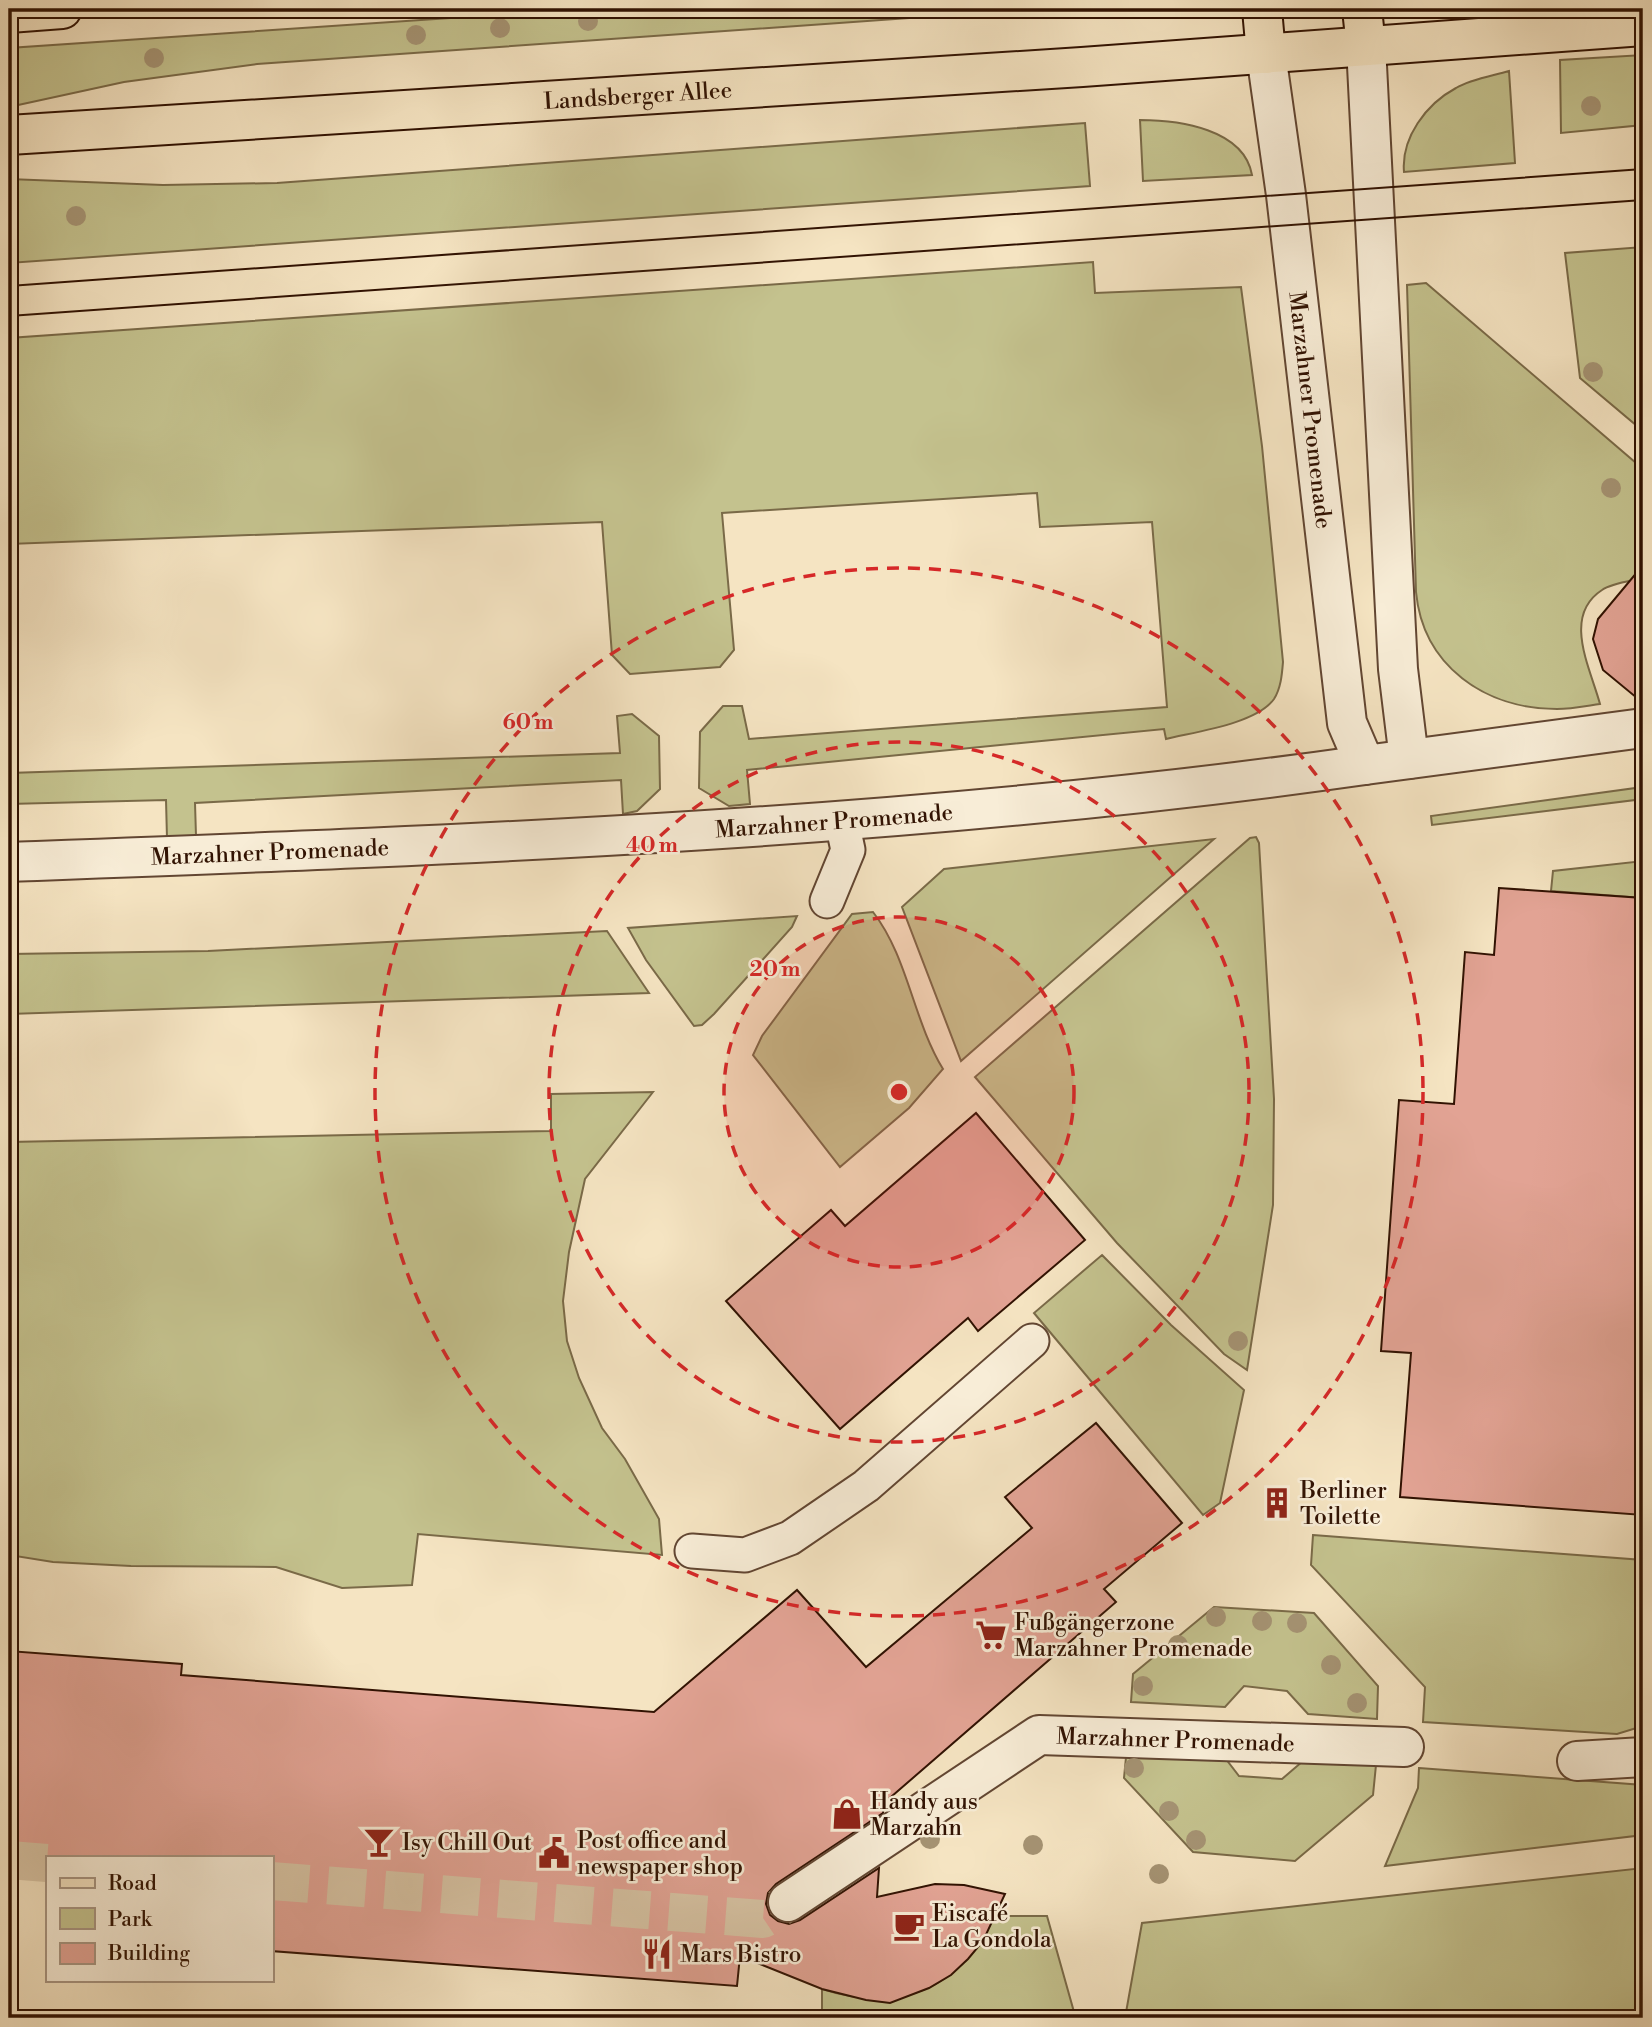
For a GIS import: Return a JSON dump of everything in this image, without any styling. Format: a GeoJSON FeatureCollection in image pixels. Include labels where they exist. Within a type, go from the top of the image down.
{"type":"FeatureCollection","features":[{"type":"Feature","properties":{"kind":"main road"},"geometry":{"type":"LineString","coordinates":[[9,13],[62,9]]}},
{"type":"Feature","properties":{"kind":"main road"},"geometry":{"type":"LineString","coordinates":[[1262,9],[1266,54]]}},
{"type":"Feature","properties":{"kind":"main road"},"geometry":{"type":"LineString","coordinates":[[1363,9],[1366,46]]}},
{"type":"Feature","properties":{"kind":"main road","name":"Landsberger Allee"},"geometry":{"type":"LineString","coordinates":[[9,135],[1266,54],[1643,26]]}},
{"type":"Feature","properties":{"kind":"street"},"geometry":{"type":"LineString","coordinates":[[1366,46],[1398,669],[1409,759]]}},
{"type":"Feature","properties":{"kind":"street","name":"Marzahner Promenade"},"geometry":{"type":"LineString","coordinates":[[1266,54],[1286,195],[1347,723],[1365,765]]}},
{"type":"Feature","properties":{"kind":"street","name":"Marzahner Promenade"},"geometry":{"type":"LineString","coordinates":[[9,862],[544,841],[842,822],[1147,793],[1643,728]]}},
{"type":"Feature","properties":{"kind":"street","name":"Marzahner Promenade"},"geometry":{"type":"LineString","coordinates":[[788,1902],[1040,1735],[1404,1747]]}},
{"type":"Feature","properties":{"kind":"street"},"geometry":{"type":"LineString","coordinates":[[1577,1761],[1643,1757]]}},
{"type":"Feature","properties":{"kind":"lane"},"geometry":{"type":"LineString","coordinates":[[828,901],[848,850],[842,822]]}},
{"type":"Feature","properties":{"kind":"lane"},"geometry":{"type":"LineString","coordinates":[[692,1551],[745,1555],[790,1538],[866,1486],[1032,1341]]}},
{"type":"Feature","properties":{"kind":"green space"},"geometry":{"type":"Polygon","coordinates":[[[582,9],[1037,9],[257,64],[124,82],[9,107],[9,48],[582,9]]]}},
{"type":"Feature","properties":{"kind":"green space"},"geometry":{"type":"Polygon","coordinates":[[[1643,55],[1643,125],[1561,133],[1560,60],[1643,55]]]}},
{"type":"Feature","properties":{"kind":"green space"},"geometry":{"type":"Polygon","coordinates":[[[1509,71],[1515,163],[1404,172],[1404,159],[1411,135],[1435,103],[1462,85],[1509,71]]]}},
{"type":"Feature","properties":{"kind":"green space"},"geometry":{"type":"Polygon","coordinates":[[[1140,120],[1190,125],[1223,137],[1237,147],[1246,159],[1252,175],[1143,181],[1140,120]]]}},
{"type":"Feature","properties":{"kind":"green space"},"geometry":{"type":"Polygon","coordinates":[[[1085,123],[1090,186],[9,263],[9,179],[163,185],[277,183],[1085,123]]]}},
{"type":"Feature","properties":{"kind":"green space"},"geometry":{"type":"Polygon","coordinates":[[[1643,247],[1643,431],[1580,378],[1565,253],[1643,247]]]}},
{"type":"Feature","properties":{"kind":"green space"},"geometry":{"type":"Polygon","coordinates":[[[1093,262],[1095,293],[1241,287],[1262,446],[1283,662],[1280,686],[1274,699],[1253,715],[1224,726],[1166,739],[1164,729],[747,770],[750,804],[729,806],[699,788],[700,732],[723,706],[742,706],[749,739],[1167,707],[1152,522],[1040,527],[1037,493],[722,513],[734,650],[720,667],[630,674],[612,655],[602,522],[9,544],[9,338],[1093,262]]]}},
{"type":"Feature","properties":{"kind":"green space"},"geometry":{"type":"Polygon","coordinates":[[[1426,283],[1643,469],[1643,578],[1602,590],[1590,601],[1583,614],[1582,643],[1600,704],[1562,709],[1531,707],[1506,701],[1483,691],[1462,678],[1445,662],[1431,642],[1421,618],[1416,592],[1407,285],[1426,283]]]}},
{"type":"Feature","properties":{"kind":"green space"},"geometry":{"type":"Polygon","coordinates":[[[632,714],[659,736],[660,789],[637,811],[623,814],[621,780],[195,803],[196,836],[167,838],[166,800],[9,804],[9,773],[620,753],[617,716],[632,714]]]}},
{"type":"Feature","properties":{"kind":"green space"},"geometry":{"type":"Polygon","coordinates":[[[1643,787],[1643,799],[1432,825],[1431,816],[1643,787]]]}},
{"type":"Feature","properties":{"kind":"green space"},"geometry":{"type":"Polygon","coordinates":[[[1256,837],[1259,843],[1274,1099],[1273,1205],[1247,1370],[1224,1354],[1117,1243],[975,1077],[1250,838],[1256,837]]]}},
{"type":"Feature","properties":{"kind":"green space"},"geometry":{"type":"Polygon","coordinates":[[[1214,839],[961,1061],[902,907],[944,869],[1214,839]]]}},
{"type":"Feature","properties":{"kind":"green space"},"geometry":{"type":"Polygon","coordinates":[[[1643,861],[1643,898],[1551,891],[1553,871],[1643,861]]]}},
{"type":"Feature","properties":{"kind":"green space"},"geometry":{"type":"Polygon","coordinates":[[[873,912],[885,930],[903,969],[924,1030],[943,1069],[909,1108],[840,1167],[753,1055],[762,1036],[852,914],[873,912]]]}},
{"type":"Feature","properties":{"kind":"green space"},"geometry":{"type":"Polygon","coordinates":[[[797,916],[792,927],[714,1014],[702,1025],[694,1026],[646,960],[628,928],[797,916]]]}},
{"type":"Feature","properties":{"kind":"green space"},"geometry":{"type":"Polygon","coordinates":[[[607,931],[649,993],[9,1014],[9,954],[208,951],[607,931]]]}},
{"type":"Feature","properties":{"kind":"green space"},"geometry":{"type":"Polygon","coordinates":[[[653,1092],[585,1179],[569,1252],[563,1301],[567,1341],[579,1378],[602,1428],[625,1459],[659,1519],[662,1555],[418,1534],[412,1585],[342,1588],[276,1567],[131,1566],[53,1562],[9,1555],[9,1142],[551,1131],[551,1094],[653,1092]]]}},
{"type":"Feature","properties":{"kind":"green space"},"geometry":{"type":"Polygon","coordinates":[[[1102,1255],[1171,1325],[1244,1390],[1220,1503],[1203,1515],[1034,1313],[1102,1255]]]}},
{"type":"Feature","properties":{"kind":"green space"},"geometry":{"type":"Polygon","coordinates":[[[1313,1535],[1643,1560],[1643,1726],[1617,1734],[1423,1722],[1425,1687],[1311,1565],[1313,1535]]]}},
{"type":"Feature","properties":{"kind":"green space"},"geometry":{"type":"Polygon","coordinates":[[[1214,1607],[1314,1613],[1378,1686],[1377,1719],[1308,1714],[1287,1691],[1244,1686],[1225,1707],[1131,1702],[1133,1674],[1214,1607]]]}},
{"type":"Feature","properties":{"kind":"green space"},"geometry":{"type":"Polygon","coordinates":[[[1127,1747],[1222,1754],[1239,1776],[1282,1779],[1303,1761],[1376,1765],[1373,1795],[1295,1861],[1193,1852],[1124,1778],[1127,1747]]]}},
{"type":"Feature","properties":{"kind":"green space"},"geometry":{"type":"Polygon","coordinates":[[[1419,1768],[1643,1785],[1643,1835],[1385,1866],[1418,1788],[1419,1768]]]}},
{"type":"Feature","properties":{"kind":"green space"},"geometry":{"type":"Polygon","coordinates":[[[1643,1868],[1643,2014],[1620,2018],[1125,2018],[1142,1923],[1643,1868]]]}},
{"type":"Feature","properties":{"kind":"green space"},"geometry":{"type":"Polygon","coordinates":[[[994,1916],[1047,1916],[1074,2012],[1067,2018],[822,2016],[822,1989],[877,1999],[924,1990],[945,1978],[980,1941],[994,1916]]]}},
{"type":"Feature","properties":{"kind":"building"},"geometry":{"type":"Polygon","coordinates":[[[1643,565],[1643,703],[1603,670],[1593,639],[1598,619],[1643,565]]]}},
{"type":"Feature","properties":{"kind":"building"},"geometry":{"type":"Polygon","coordinates":[[[1499,888],[1643,898],[1643,1515],[1400,1497],[1411,1353],[1381,1351],[1399,1100],[1454,1104],[1465,952],[1494,955],[1499,888]]]}},
{"type":"Feature","properties":{"kind":"building"},"geometry":{"type":"Polygon","coordinates":[[[976,1113],[1085,1240],[978,1331],[968,1318],[840,1429],[726,1301],[831,1210],[845,1226],[976,1113]]]}},
{"type":"Feature","properties":{"kind":"building"},"geometry":{"type":"Polygon","coordinates":[[[1096,1423],[1182,1523],[1104,1589],[1116,1602],[884,1803],[883,1813],[776,1884],[768,1893],[766,1904],[770,1915],[789,1924],[800,1920],[879,1868],[877,1897],[935,1884],[964,1885],[1005,1894],[983,1941],[968,1959],[951,1975],[929,1988],[890,2003],[822,1989],[740,1956],[737,1986],[273,1951],[273,1856],[9,1857],[9,1651],[182,1664],[181,1675],[654,1712],[797,1590],[866,1667],[1032,1528],[1005,1497],[1096,1423]]]}},
{"type":"Feature","properties":{"kind":"tunnel"},"geometry":{"type":"LineString","coordinates":[[9,1860],[46,1863]]}},
{"type":"Feature","properties":{"kind":"tunnel"},"geometry":{"type":"LineString","coordinates":[[273,1881],[763,1919],[788,1902]]}},
{"type":"Feature","properties":{"kind":"tram line"},"geometry":{"type":"LineString","coordinates":[[9,286],[1643,169]]}},
{"type":"Feature","properties":{"kind":"tram line"},"geometry":{"type":"LineString","coordinates":[[9,316],[1643,200]]}},
{"type":"Feature","properties":{"kind":"place","name":"Berliner Toilette"},"geometry":{"type":"Point","coordinates":[1277,1503]}},
{"type":"Feature","properties":{"kind":"place","name":"Fußgängerzone Marzahner Promenade"},"geometry":{"type":"Point","coordinates":[991,1635]}},
{"type":"Feature","properties":{"kind":"place","name":"Handy aus Marzahn"},"geometry":{"type":"Point","coordinates":[847,1814]}},
{"type":"Feature","properties":{"kind":"place","name":"Isy Chill Out"},"geometry":{"type":"Point","coordinates":[379,1842]}},
{"type":"Feature","properties":{"kind":"place","name":"Post office and newspaper shop"},"geometry":{"type":"Point","coordinates":[554,1853]}},
{"type":"Feature","properties":{"kind":"place","name":"Eiscafé La Gondola"},"geometry":{"type":"Point","coordinates":[909,1926]}},
{"type":"Feature","properties":{"kind":"place","name":"Mars Bistro"},"geometry":{"type":"Point","coordinates":[657,1954]}}]}
